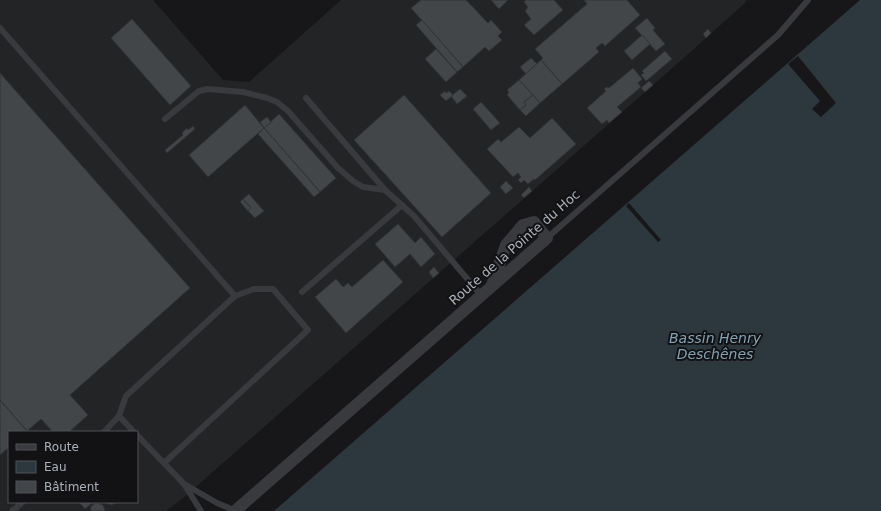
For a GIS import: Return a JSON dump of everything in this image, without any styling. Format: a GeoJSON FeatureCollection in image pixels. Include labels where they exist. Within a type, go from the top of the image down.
{"type":"FeatureCollection","features":[{"type":"Feature","properties":{"kind":"street"},"geometry":{"type":"LineString","coordinates":[[492,285],[506,245],[523,225],[534,222],[547,238]]}},
{"type":"Feature","properties":{"kind":"street","name":"Route de la Pointe du Hoc"},"geometry":{"type":"LineString","coordinates":[[235,511],[547,238]]}},
{"type":"Feature","properties":{"kind":"lane","name":"Route de la Pointe du Hoc"},"geometry":{"type":"LineString","coordinates":[[547,238],[778,35],[808,0]]}},
{"type":"Feature","properties":{"kind":"lane"},"geometry":{"type":"LineString","coordinates":[[0,28],[235,296]]}},
{"type":"Feature","properties":{"kind":"lane"},"geometry":{"type":"LineString","coordinates":[[165,119],[199,91],[208,89],[244,92],[267,98],[277,102],[288,111],[338,168],[353,181],[363,186],[385,190]]}},
{"type":"Feature","properties":{"kind":"lane"},"geometry":{"type":"LineString","coordinates":[[306,98],[385,190],[414,216],[481,295]]}},
{"type":"Feature","properties":{"kind":"lane"},"geometry":{"type":"LineString","coordinates":[[302,292],[402,205]]}},
{"type":"Feature","properties":{"kind":"lane"},"geometry":{"type":"LineString","coordinates":[[105,431],[119,416],[126,396],[235,296],[254,290],[273,289],[308,330],[164,463]]}},
{"type":"Feature","properties":{"kind":"lane"},"geometry":{"type":"LineString","coordinates":[[119,416],[133,431]]}},
{"type":"Feature","properties":{"kind":"lane"},"geometry":{"type":"LineString","coordinates":[[138,436],[184,484],[202,511]]}},
{"type":"Feature","properties":{"kind":"lane"},"geometry":{"type":"LineString","coordinates":[[184,484],[235,511]]}},
{"type":"Feature","properties":{"kind":"lane"},"geometry":{"type":"LineString","coordinates":[[12,511],[22,503]]}},
{"type":"Feature","properties":{"kind":"shaded area"},"geometry":{"type":"Polygon","coordinates":[[[0,0],[153,0],[223,80],[249,82],[341,0],[746,0],[745,3],[686,56],[182,499],[166,511],[0,511],[0,0]]]}},
{"type":"Feature","properties":{"kind":"water","name":"Bassin Henry Deschênes"},"geometry":{"type":"Polygon","coordinates":[[[860,0],[881,0],[881,511],[274,511],[860,0]]]}},
{"type":"Feature","properties":{"kind":"pier"},"geometry":{"type":"Polygon","coordinates":[[[798,56],[836,103],[821,117],[812,109],[820,101],[788,64],[798,56]]]}},
{"type":"Feature","properties":{"kind":"pier"},"geometry":{"type":"Polygon","coordinates":[[[629,203],[661,240],[658,242],[626,206],[629,203]]]}},
{"type":"Feature","properties":{"kind":"building"},"geometry":{"type":"Polygon","coordinates":[[[421,0],[466,0],[488,23],[491,20],[502,32],[498,36],[502,40],[489,51],[485,47],[463,67],[411,8],[421,0]]]}},
{"type":"Feature","properties":{"kind":"building"},"geometry":{"type":"Polygon","coordinates":[[[491,0],[508,0],[499,9],[491,0]]]}},
{"type":"Feature","properties":{"kind":"building"},"geometry":{"type":"Polygon","coordinates":[[[526,0],[554,0],[563,10],[534,35],[524,25],[531,19],[525,11],[528,7],[524,2],[526,0]]]}},
{"type":"Feature","properties":{"kind":"building"},"geometry":{"type":"Polygon","coordinates":[[[584,0],[627,0],[640,15],[605,46],[602,43],[596,48],[599,52],[562,84],[541,60],[543,58],[535,49],[587,4],[584,0]]]}},
{"type":"Feature","properties":{"kind":"building"},"geometry":{"type":"Polygon","coordinates":[[[647,18],[655,28],[653,30],[665,44],[656,51],[635,28],[647,18]]]}},
{"type":"Feature","properties":{"kind":"building"},"geometry":{"type":"Polygon","coordinates":[[[132,19],[191,86],[170,105],[111,38],[132,19]]]}},
{"type":"Feature","properties":{"kind":"building"},"geometry":{"type":"Polygon","coordinates":[[[422,20],[463,67],[457,72],[416,25],[422,20]]]}},
{"type":"Feature","properties":{"kind":"building"},"geometry":{"type":"Polygon","coordinates":[[[708,29],[711,33],[706,38],[703,34],[708,29]]]}},
{"type":"Feature","properties":{"kind":"building"},"geometry":{"type":"Polygon","coordinates":[[[642,35],[650,44],[632,60],[624,51],[642,35]]]}},
{"type":"Feature","properties":{"kind":"building"},"geometry":{"type":"Polygon","coordinates":[[[436,49],[457,72],[446,82],[425,59],[436,49]]]}},
{"type":"Feature","properties":{"kind":"building"},"geometry":{"type":"Polygon","coordinates":[[[665,51],[672,59],[646,81],[641,75],[644,73],[642,71],[665,51]]]}},
{"type":"Feature","properties":{"kind":"building"},"geometry":{"type":"Polygon","coordinates":[[[531,58],[537,64],[526,74],[520,67],[531,58]]]}},
{"type":"Feature","properties":{"kind":"building"},"geometry":{"type":"Polygon","coordinates":[[[541,60],[562,84],[540,103],[519,80],[541,60]]]}},
{"type":"Feature","properties":{"kind":"building"},"geometry":{"type":"Polygon","coordinates":[[[633,68],[642,79],[638,83],[641,87],[617,107],[622,112],[609,123],[607,120],[602,124],[587,108],[606,91],[604,89],[607,87],[609,88],[633,68]]]}},
{"type":"Feature","properties":{"kind":"building"},"geometry":{"type":"Polygon","coordinates":[[[0,73],[190,288],[70,395],[88,415],[70,431],[52,431],[41,419],[27,431],[0,400],[0,73]]]}},
{"type":"Feature","properties":{"kind":"building"},"geometry":{"type":"Polygon","coordinates":[[[519,80],[533,95],[524,102],[526,105],[520,110],[507,95],[509,92],[507,90],[519,80]]]}},
{"type":"Feature","properties":{"kind":"building"},"geometry":{"type":"Polygon","coordinates":[[[649,81],[653,85],[645,92],[641,88],[649,81]]]}},
{"type":"Feature","properties":{"kind":"building"},"geometry":{"type":"Polygon","coordinates":[[[460,89],[467,96],[457,104],[451,96],[460,89]]]}},
{"type":"Feature","properties":{"kind":"building"},"geometry":{"type":"Polygon","coordinates":[[[445,91],[446,93],[449,91],[453,95],[446,101],[440,95],[445,91]]]}},
{"type":"Feature","properties":{"kind":"building"},"geometry":{"type":"Polygon","coordinates":[[[404,95],[491,193],[442,237],[354,140],[404,95]]]}},
{"type":"Feature","properties":{"kind":"building"},"geometry":{"type":"Polygon","coordinates":[[[533,95],[540,103],[526,116],[520,110],[526,105],[524,102],[533,95]]]}},
{"type":"Feature","properties":{"kind":"building"},"geometry":{"type":"Polygon","coordinates":[[[481,102],[500,123],[491,130],[473,109],[481,102]]]}},
{"type":"Feature","properties":{"kind":"building"},"geometry":{"type":"Polygon","coordinates":[[[245,105],[264,128],[208,177],[189,155],[245,105]]]}},
{"type":"Feature","properties":{"kind":"building"},"geometry":{"type":"Polygon","coordinates":[[[279,114],[336,178],[320,192],[264,128],[279,114]]]}},
{"type":"Feature","properties":{"kind":"building"},"geometry":{"type":"Polygon","coordinates":[[[267,117],[271,122],[264,128],[260,122],[267,117]]]}},
{"type":"Feature","properties":{"kind":"building"},"geometry":{"type":"Polygon","coordinates":[[[552,118],[576,144],[535,180],[534,179],[528,184],[524,180],[521,183],[518,180],[521,177],[518,173],[513,177],[487,149],[498,139],[501,142],[519,127],[530,138],[552,118]]]}},
{"type":"Feature","properties":{"kind":"building"},"geometry":{"type":"Polygon","coordinates":[[[193,126],[195,129],[167,153],[165,150],[183,135],[182,133],[187,128],[188,130],[193,126]]]}},
{"type":"Feature","properties":{"kind":"building"},"geometry":{"type":"Polygon","coordinates":[[[264,128],[320,192],[314,197],[258,134],[264,128]]]}},
{"type":"Feature","properties":{"kind":"building"},"geometry":{"type":"Polygon","coordinates":[[[506,181],[513,188],[506,194],[500,187],[506,181]]]}},
{"type":"Feature","properties":{"kind":"building"},"geometry":{"type":"Polygon","coordinates":[[[529,187],[532,191],[524,198],[521,195],[529,187]]]}},
{"type":"Feature","properties":{"kind":"building"},"geometry":{"type":"Polygon","coordinates":[[[249,194],[264,211],[255,218],[248,211],[251,208],[243,199],[249,194]]]}},
{"type":"Feature","properties":{"kind":"building"},"geometry":{"type":"Polygon","coordinates":[[[243,199],[251,208],[248,211],[240,202],[243,199]]]}},
{"type":"Feature","properties":{"kind":"building"},"geometry":{"type":"Polygon","coordinates":[[[398,224],[415,243],[421,237],[435,254],[421,267],[410,254],[395,267],[375,244],[398,224]]]}},
{"type":"Feature","properties":{"kind":"building"},"geometry":{"type":"Polygon","coordinates":[[[383,260],[403,282],[346,333],[315,297],[336,279],[343,287],[348,283],[352,287],[383,260]]]}},
{"type":"Feature","properties":{"kind":"building"},"geometry":{"type":"Polygon","coordinates":[[[434,267],[439,273],[433,278],[429,272],[434,267]]]}},
{"type":"Feature","properties":{"kind":"building"},"geometry":{"type":"Polygon","coordinates":[[[0,400],[27,431],[8,431],[8,448],[0,455],[0,400]]]}},
{"type":"Feature","properties":{"kind":"building"},"geometry":{"type":"Polygon","coordinates":[[[80,503],[92,503],[85,509],[80,503]]]}},
{"type":"Feature","properties":{"kind":"building"},"geometry":{"type":"Polygon","coordinates":[[[96,503],[103,505],[105,511],[91,511],[91,506],[96,503]]]}}]}
